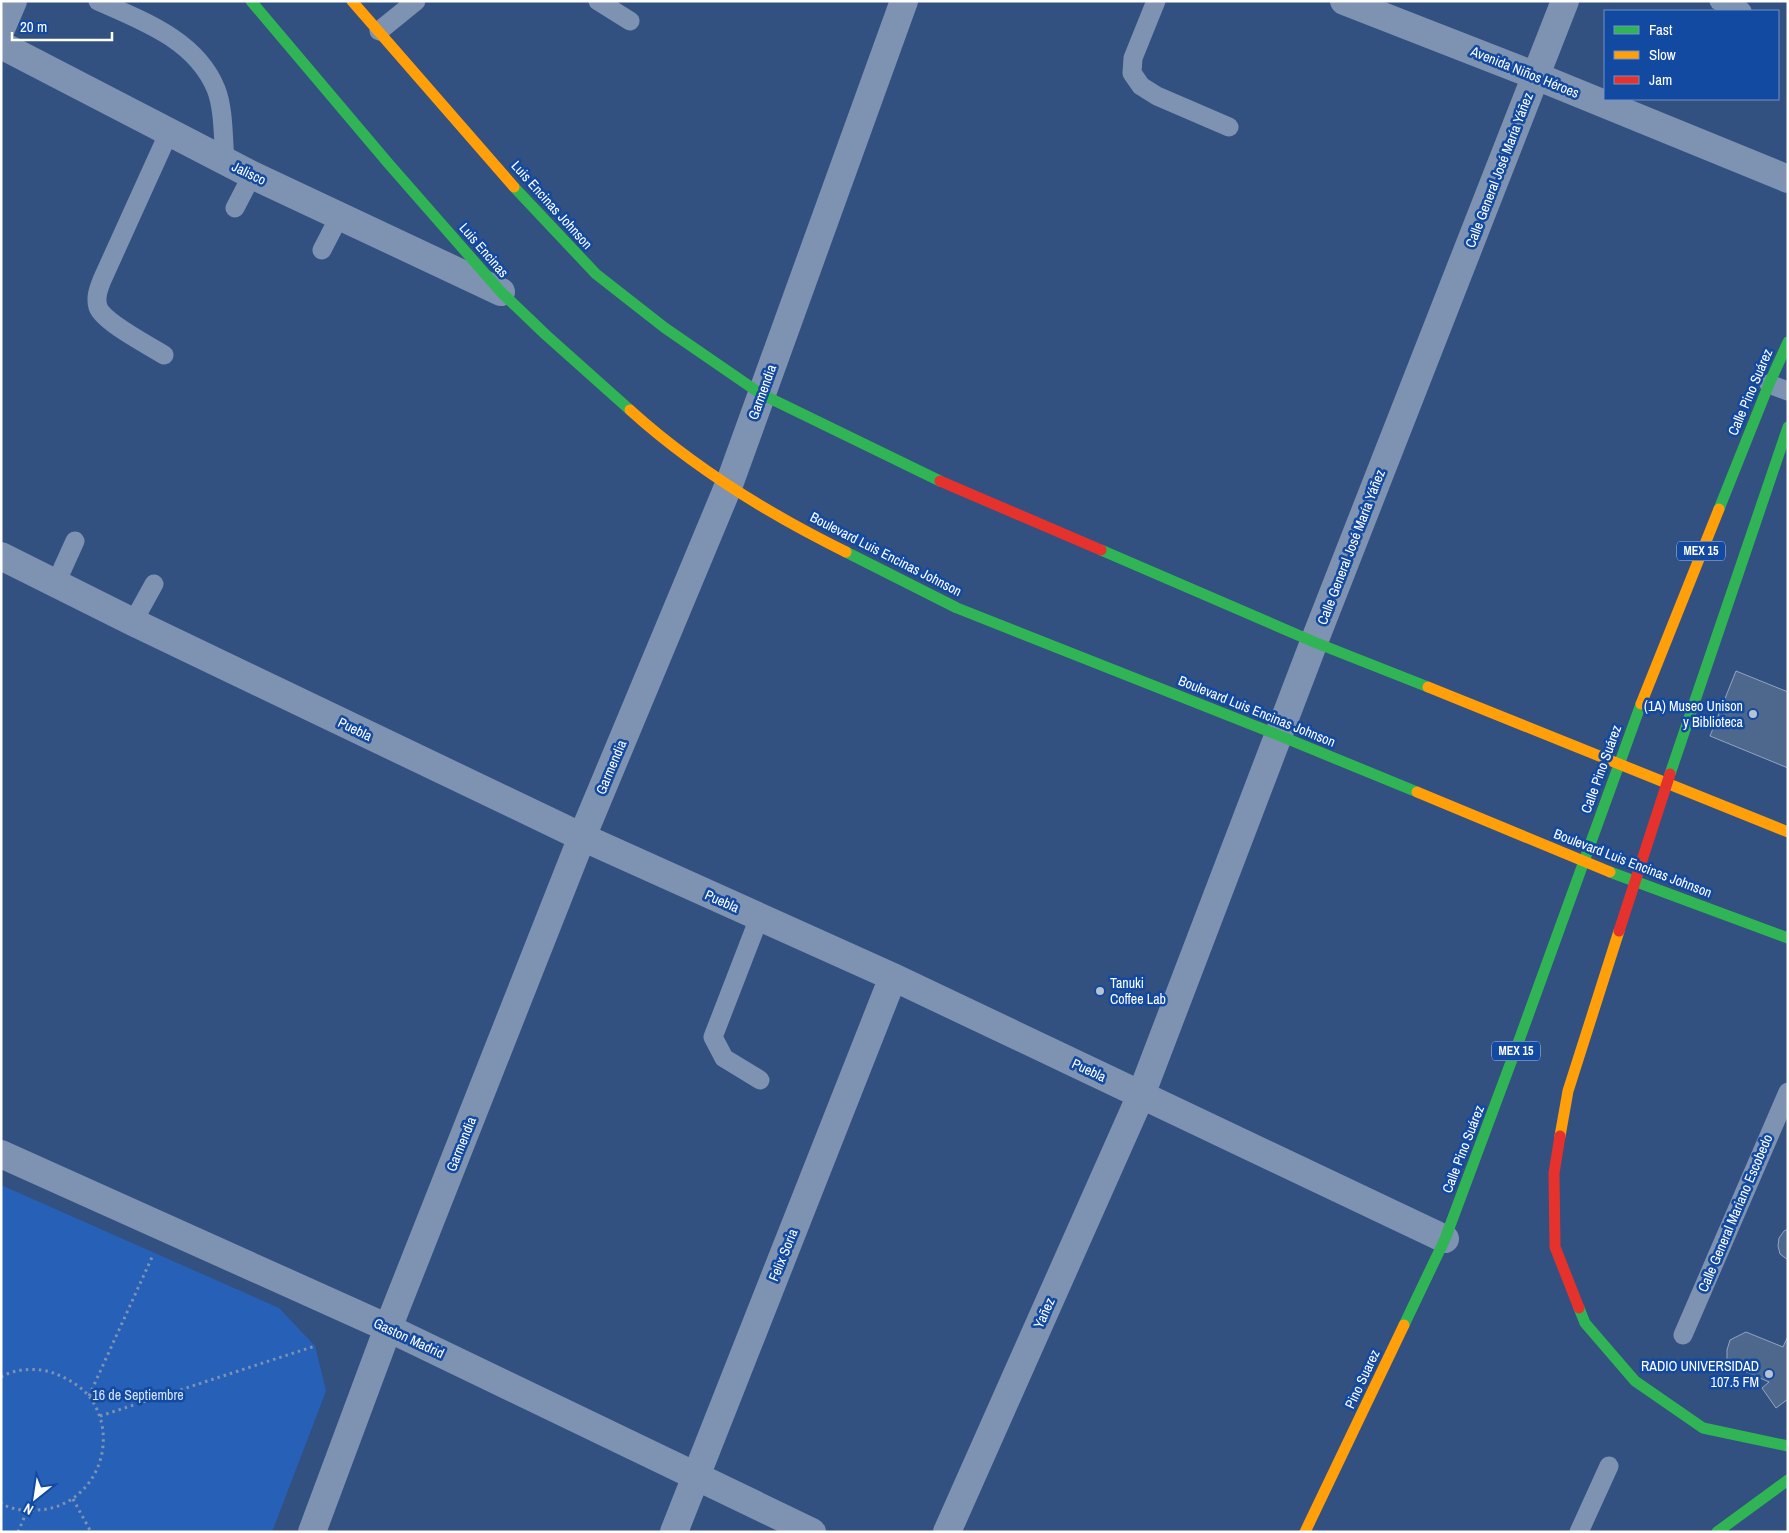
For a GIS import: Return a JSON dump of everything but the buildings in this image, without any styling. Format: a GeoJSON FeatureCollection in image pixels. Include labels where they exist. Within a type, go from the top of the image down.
{"type":"FeatureCollection","features":[{"type":"Feature","properties":{"kind":"main road","name":"Luis Encinas"},"geometry":{"type":"LineString","coordinates":[[251,1],[501,292],[661,438],[728,486]]}},
{"type":"Feature","properties":{"kind":"main road","name":"Luis Encinas Johnson"},"geometry":{"type":"LineString","coordinates":[[352,1],[519,192],[596,274],[665,328],[761,394]]}},
{"type":"Feature","properties":{"kind":"main road","name":"Calle Pino Suárez"},"geometry":{"type":"LineString","coordinates":[[1445,1239],[1518,1046],[1618,762],[1769,384],[1788,342]]}},
{"type":"Feature","properties":{"kind":"main road"},"geometry":{"type":"LineString","coordinates":[[761,394],[928,476],[1314,642],[1618,762],[1788,832]]}},
{"type":"Feature","properties":{"kind":"main road"},"geometry":{"type":"LineString","coordinates":[[1788,427],[1667,782],[1568,1091],[1554,1173],[1555,1247],[1586,1323],[1635,1381],[1703,1428],[1788,1446]]}},
{"type":"Feature","properties":{"kind":"main road","name":"Boulevard Luis Encinas Johnson"},"geometry":{"type":"LineString","coordinates":[[728,486],[822,541],[957,608],[1278,735],[1636,882],[1788,938]]}},
{"type":"Feature","properties":{"kind":"main road","name":"Pino Suarez"},"geometry":{"type":"LineString","coordinates":[[1306,1532],[1445,1239]]}},
{"type":"Feature","properties":{"kind":"main road"},"geometry":{"type":"LineString","coordinates":[[1717,1532],[1788,1480]]}},
{"type":"Feature","properties":{"kind":"street"},"geometry":{"type":"LineString","coordinates":[[1,29],[13,1]]}},
{"type":"Feature","properties":{"kind":"street","name":"Garmendia"},"geometry":{"type":"LineString","coordinates":[[312,1532],[388,1328],[582,838],[728,486],[904,1]]}},
{"type":"Feature","properties":{"kind":"street","name":"Avenida Niños Héroes"},"geometry":{"type":"LineString","coordinates":[[1344,1],[1536,76],[1788,179]]}},
{"type":"Feature","properties":{"kind":"street","name":"Calle General José María Yáñez"},"geometry":{"type":"LineString","coordinates":[[1141,1095],[1314,642],[1565,1]]}},
{"type":"Feature","properties":{"kind":"street","name":"Jalisco"},"geometry":{"type":"LineString","coordinates":[[1,45],[252,175],[501,292]]}},
{"type":"Feature","properties":{"kind":"street","name":"Puebla"},"geometry":{"type":"LineString","coordinates":[[1,556],[133,622],[582,838],[893,977],[1445,1239]]}},
{"type":"Feature","properties":{"kind":"street","name":"Felix Soria"},"geometry":{"type":"LineString","coordinates":[[674,1532],[893,977]]}},
{"type":"Feature","properties":{"kind":"street","name":"Yañez"},"geometry":{"type":"LineString","coordinates":[[947,1532],[1141,1095]]}},
{"type":"Feature","properties":{"kind":"street","name":"Gaston Madrid"},"geometry":{"type":"LineString","coordinates":[[1,1154],[388,1328],[812,1532]]}},
{"type":"Feature","properties":{"kind":"lane"},"geometry":{"type":"LineString","coordinates":[[98,1],[154,26],[185,47],[204,68],[216,89],[221,114],[225,161]]}},
{"type":"Feature","properties":{"kind":"lane"},"geometry":{"type":"LineString","coordinates":[[379,31],[416,1]]}},
{"type":"Feature","properties":{"kind":"lane"},"geometry":{"type":"LineString","coordinates":[[598,1],[630,21]]}},
{"type":"Feature","properties":{"kind":"lane"},"geometry":{"type":"LineString","coordinates":[[1156,1],[1134,58],[1132,73],[1141,86],[1157,96],[1228,127]]}},
{"type":"Feature","properties":{"kind":"lane"},"geometry":{"type":"LineString","coordinates":[[1719,1],[1740,10]]}},
{"type":"Feature","properties":{"kind":"lane"},"geometry":{"type":"LineString","coordinates":[[164,355],[106,317],[98,307],[97,294],[169,132]]}},
{"type":"Feature","properties":{"kind":"lane"},"geometry":{"type":"LineString","coordinates":[[236,208],[252,175]]}},
{"type":"Feature","properties":{"kind":"lane"},"geometry":{"type":"LineString","coordinates":[[322,250],[339,217]]}},
{"type":"Feature","properties":{"kind":"lane"},"geometry":{"type":"LineString","coordinates":[[1769,384],[1788,391]]}},
{"type":"Feature","properties":{"kind":"lane"},"geometry":{"type":"LineString","coordinates":[[56,583],[75,540]]}},
{"type":"Feature","properties":{"kind":"lane"},"geometry":{"type":"LineString","coordinates":[[133,622],[154,584]]}},
{"type":"Feature","properties":{"kind":"lane"},"geometry":{"type":"LineString","coordinates":[[759,918],[713,1037],[724,1058],[760,1080]]}},
{"type":"Feature","properties":{"kind":"lane","name":"Calle General Mariano Escobedo"},"geometry":{"type":"LineString","coordinates":[[1683,1335],[1788,1092]]}},
{"type":"Feature","properties":{"kind":"lane"},"geometry":{"type":"LineString","coordinates":[[1579,1532],[1609,1466]]}},
{"type":"Feature","properties":{"kind":"path"},"geometry":{"type":"LineString","coordinates":[[89,1396],[154,1252]]}},
{"type":"Feature","properties":{"kind":"path"},"geometry":{"type":"LineString","coordinates":[[100,1416],[314,1346]]}},
{"type":"Feature","properties":{"kind":"path"},"geometry":{"type":"LineString","coordinates":[[1,1377],[26,1369],[50,1371],[71,1380],[89,1396],[100,1416],[104,1439],[101,1462],[90,1483],[73,1500],[51,1509],[27,1511],[1,1503]]}},
{"type":"Feature","properties":{"kind":"path"},"geometry":{"type":"LineString","coordinates":[[73,1500],[91,1532]]}},
{"type":"Feature","properties":{"kind":"path"},"geometry":{"type":"LineString","coordinates":[[18,1532],[27,1511]]}},
{"type":"Feature","properties":{"kind":"green space","name":"16 de Septiembre"},"geometry":{"type":"Polygon","coordinates":[[[1,1185],[279,1308],[315,1346],[326,1391],[272,1532],[1,1532],[1,1185]]]}},
{"type":"Feature","properties":{"kind":"traffic: fast"},"geometry":{"type":"LineString","coordinates":[[251,1],[388,163],[501,292],[630,410]]}},
{"type":"Feature","properties":{"kind":"traffic: fast"},"geometry":{"type":"LineString","coordinates":[[514,187],[596,274],[665,328],[761,394],[940,481]]}},
{"type":"Feature","properties":{"kind":"traffic: fast"},"geometry":{"type":"LineString","coordinates":[[1719,509],[1769,384],[1788,342]]}},
{"type":"Feature","properties":{"kind":"traffic: fast"},"geometry":{"type":"LineString","coordinates":[[1670,774],[1788,427]]}},
{"type":"Feature","properties":{"kind":"traffic: fast"},"geometry":{"type":"LineString","coordinates":[[1101,550],[1314,642],[1428,687]]}},
{"type":"Feature","properties":{"kind":"traffic: fast"},"geometry":{"type":"LineString","coordinates":[[846,552],[957,608],[1417,792]]}},
{"type":"Feature","properties":{"kind":"traffic: fast"},"geometry":{"type":"LineString","coordinates":[[1404,1325],[1445,1239],[1641,704]]}},
{"type":"Feature","properties":{"kind":"traffic: fast"},"geometry":{"type":"LineString","coordinates":[[1610,872],[1788,938]]}},
{"type":"Feature","properties":{"kind":"traffic: fast"},"geometry":{"type":"LineString","coordinates":[[1579,1308],[1585,1323],[1635,1381],[1703,1428],[1788,1446]]}},
{"type":"Feature","properties":{"kind":"traffic: fast"},"geometry":{"type":"LineString","coordinates":[[1717,1532],[1788,1480]]}},
{"type":"Feature","properties":{"kind":"traffic: slow"},"geometry":{"type":"LineString","coordinates":[[352,1],[514,187]]}},
{"type":"Feature","properties":{"kind":"traffic: slow"},"geometry":{"type":"LineString","coordinates":[[630,410],[680,451],[733,488],[789,522],[846,552]]}},
{"type":"Feature","properties":{"kind":"traffic: slow"},"geometry":{"type":"LineString","coordinates":[[1641,704],[1719,509]]}},
{"type":"Feature","properties":{"kind":"traffic: slow"},"geometry":{"type":"LineString","coordinates":[[1428,687],[1788,832]]}},
{"type":"Feature","properties":{"kind":"traffic: slow"},"geometry":{"type":"LineString","coordinates":[[1417,792],[1610,872]]}},
{"type":"Feature","properties":{"kind":"traffic: slow"},"geometry":{"type":"LineString","coordinates":[[1560,1136],[1568,1091],[1619,931]]}},
{"type":"Feature","properties":{"kind":"traffic: slow"},"geometry":{"type":"LineString","coordinates":[[1305,1532],[1404,1325]]}},
{"type":"Feature","properties":{"kind":"traffic: jam"},"geometry":{"type":"LineString","coordinates":[[940,481],[1101,550]]}},
{"type":"Feature","properties":{"kind":"traffic: jam"},"geometry":{"type":"LineString","coordinates":[[1619,931],[1670,774]]}},
{"type":"Feature","properties":{"kind":"traffic: jam"},"geometry":{"type":"LineString","coordinates":[[1560,1136],[1554,1173],[1555,1247],[1579,1308]]}},
{"type":"Feature","properties":{"kind":"place","name":"(1A) Museo Unison y Biblioteca"},"geometry":{"type":"Point","coordinates":[1753,714]}},
{"type":"Feature","properties":{"kind":"place","name":"Tanuki Coffee Lab"},"geometry":{"type":"Point","coordinates":[1100,991]}},
{"type":"Feature","properties":{"kind":"place","name":"RADIO UNIVERSIDAD 107.5 FM"},"geometry":{"type":"Point","coordinates":[1769,1374]}}]}
